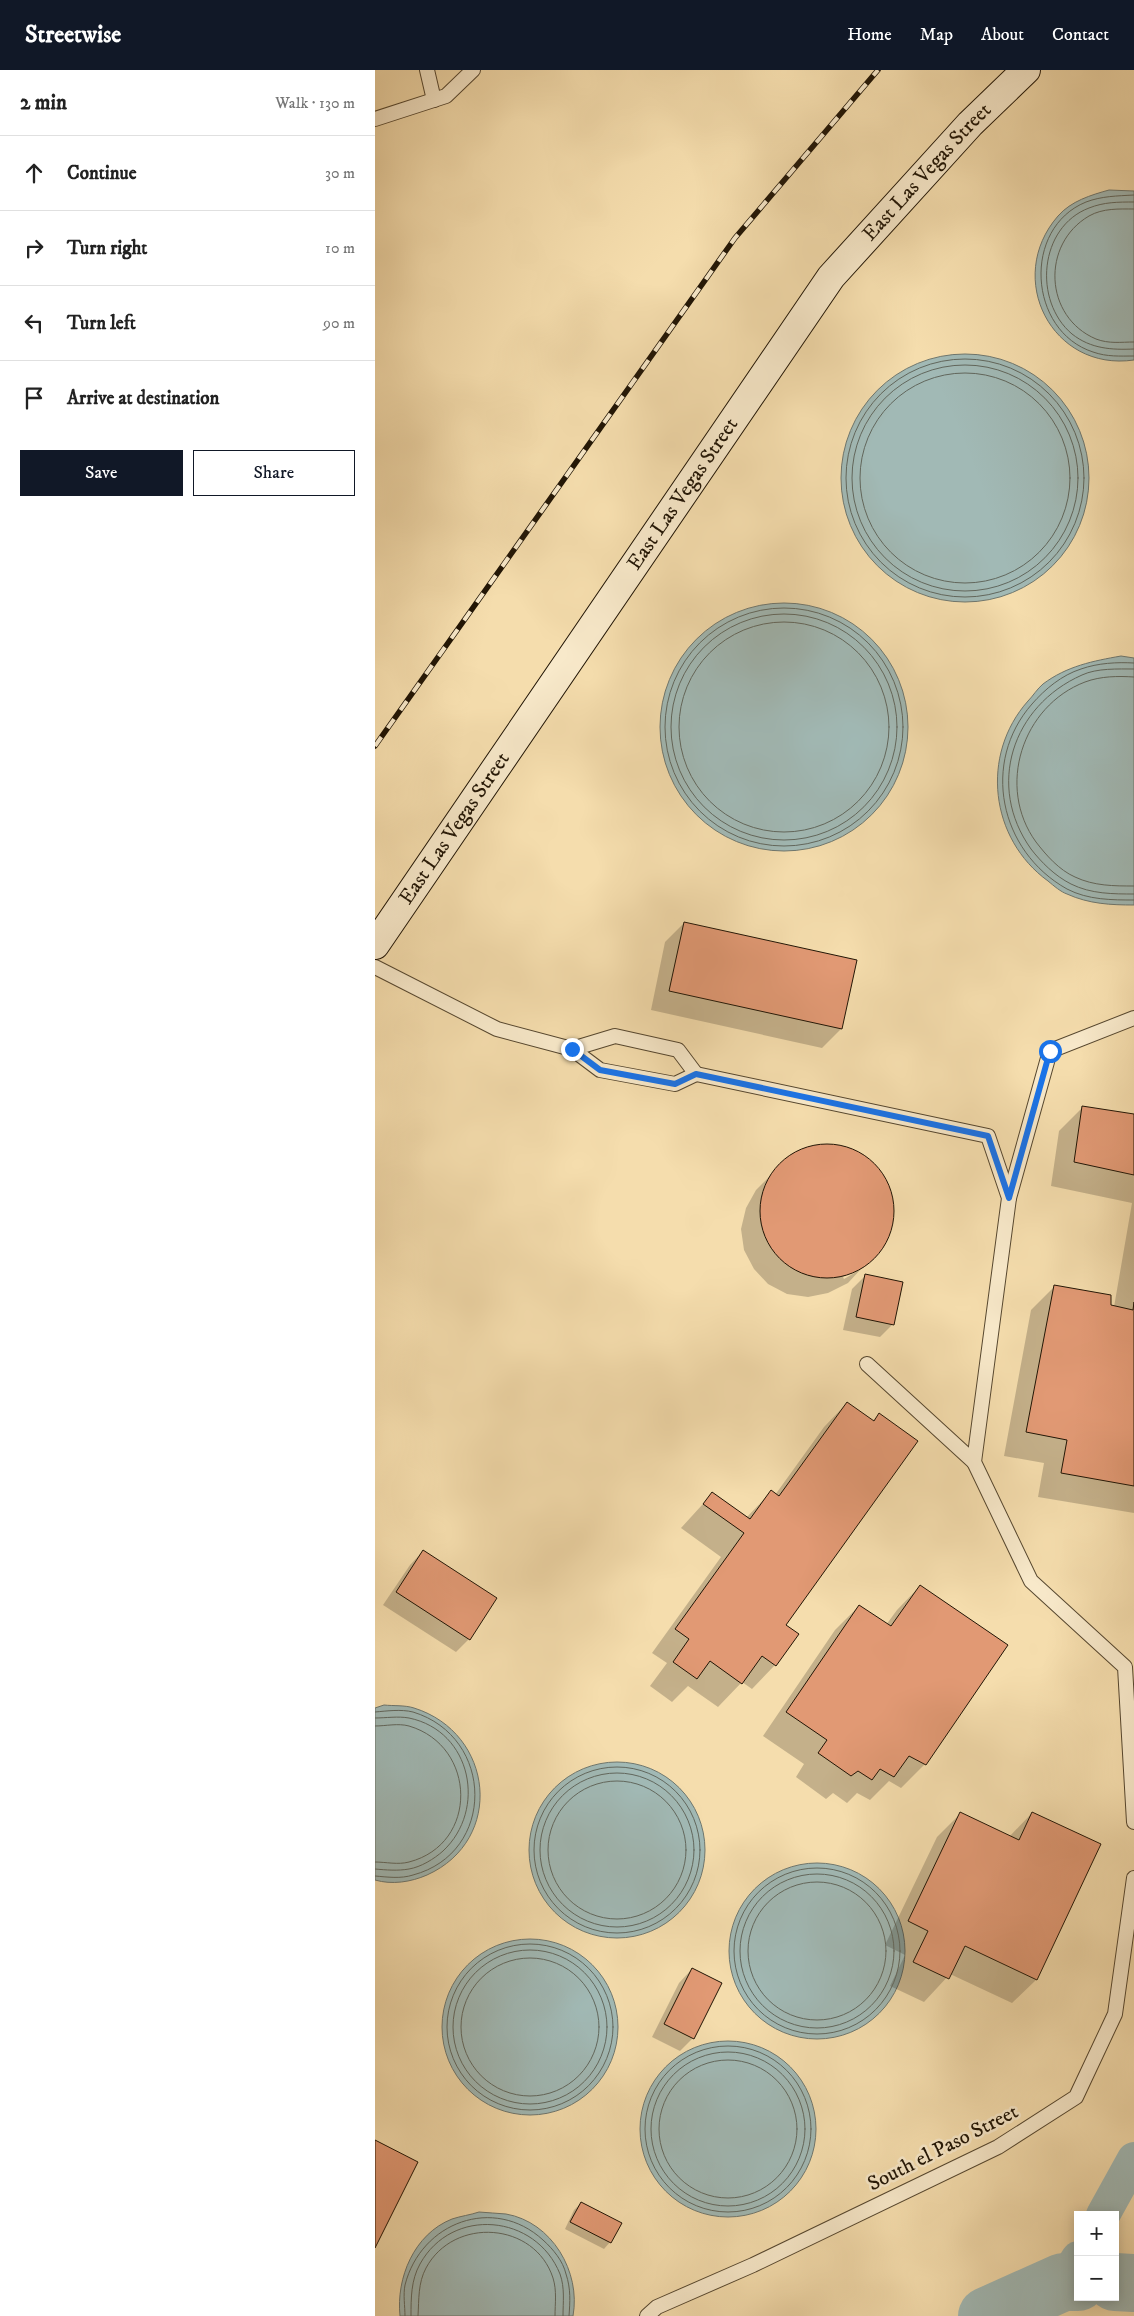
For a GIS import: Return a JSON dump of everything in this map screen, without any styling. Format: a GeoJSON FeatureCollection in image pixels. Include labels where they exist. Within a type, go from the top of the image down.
{"type":"FeatureCollection","features":[{"type":"Feature","properties":{"kind":"street","name":"East Las Vegas Street"},"geometry":{"type":"LineString","coordinates":[[375,945],[831,277],[970,124],[1026,70]]}},
{"type":"Feature","properties":{"kind":"lane"},"geometry":{"type":"LineString","coordinates":[[427,70],[434,100]]}},
{"type":"Feature","properties":{"kind":"lane"},"geometry":{"type":"LineString","coordinates":[[375,119],[446,96],[473,70]]}},
{"type":"Feature","properties":{"kind":"lane"},"geometry":{"type":"LineString","coordinates":[[375,967],[497,1029],[572,1049],[600,1070],[675,1084],[696,1074],[988,1136],[1009,1198]]}},
{"type":"Feature","properties":{"kind":"lane"},"geometry":{"type":"LineString","coordinates":[[974,1462],[1009,1198],[1050,1051],[1134,1018]]}},
{"type":"Feature","properties":{"kind":"lane"},"geometry":{"type":"LineString","coordinates":[[572,1049],[615,1036],[678,1050],[696,1074]]}},
{"type":"Feature","properties":{"kind":"lane"},"geometry":{"type":"LineString","coordinates":[[867,1364],[974,1462],[1031,1581],[1125,1667],[1134,1822]]}},
{"type":"Feature","properties":{"kind":"lane","name":"South el Paso Street"},"geometry":{"type":"LineString","coordinates":[[647,2316],[657,2307],[753,2265],[998,2147],[1076,2097],[1115,2014],[1134,1878]]}},
{"type":"Feature","properties":{"kind":"water"},"geometry":{"type":"Polygon","coordinates":[[[1109,190],[1134,191],[1134,360],[1105,360],[1080,351],[1060,336],[1045,316],[1037,292],[1036,266],[1042,240],[1058,216],[1075,202],[1109,190]]]}},
{"type":"Feature","properties":{"kind":"water"},"geometry":{"type":"Polygon","coordinates":[[[965,354],[1001,359],[1034,375],[1053,390],[1068,409],[1084,442],[1089,478],[1084,514],[1068,547],[1053,566],[1034,581],[1001,597],[965,602],[929,597],[896,581],[877,566],[862,547],[846,514],[841,478],[846,442],[862,409],[877,390],[896,375],[929,359],[965,354]]]}},
{"type":"Feature","properties":{"kind":"water"},"geometry":{"type":"Polygon","coordinates":[[[784,603],[820,608],[853,624],[872,639],[887,658],[903,691],[908,727],[903,763],[887,796],[872,815],[853,830],[820,846],[784,851],[748,846],[715,830],[696,815],[681,796],[665,763],[660,727],[665,691],[681,658],[696,639],[715,624],[748,608],[784,603]]]}},
{"type":"Feature","properties":{"kind":"water"},"geometry":{"type":"Polygon","coordinates":[[[1121,656],[1134,658],[1134,905],[1092,902],[1065,893],[1053,885],[1029,863],[1014,843],[1004,820],[998,796],[998,771],[1003,746],[1013,723],[1039,688],[1052,678],[1071,669],[1090,662],[1121,656]]]}},
{"type":"Feature","properties":{"kind":"water"},"geometry":{"type":"Polygon","coordinates":[[[384,1705],[414,1708],[441,1721],[461,1740],[474,1763],[480,1788],[478,1813],[469,1838],[452,1859],[427,1875],[401,1882],[375,1880],[375,1708],[384,1705]]]}},
{"type":"Feature","properties":{"kind":"water"},"geometry":{"type":"Polygon","coordinates":[[[608,1762],[626,1762],[659,1772],[685,1794],[695,1808],[701,1824],[705,1850],[701,1876],[695,1892],[673,1918],[659,1928],[643,1934],[626,1938],[608,1938],[575,1928],[549,1906],[539,1892],[533,1876],[529,1859],[529,1841],[539,1808],[561,1782],[575,1772],[591,1766],[608,1762]]]}},
{"type":"Feature","properties":{"kind":"water"},"geometry":{"type":"Polygon","coordinates":[[[808,1863],[826,1863],[858,1873],[873,1883],[885,1895],[895,1910],[901,1925],[905,1951],[901,1977],[895,1992],[885,2007],[873,2019],[858,2029],[843,2035],[826,2039],[808,2039],[776,2029],[761,2019],[749,2007],[739,1992],[733,1977],[729,1960],[729,1942],[739,1910],[749,1895],[761,1883],[776,1873],[791,1867],[808,1863]]]}},
{"type":"Feature","properties":{"kind":"water"},"geometry":{"type":"Polygon","coordinates":[[[521,1939],[539,1939],[572,1949],[598,1971],[608,1985],[614,2001],[618,2027],[614,2053],[608,2069],[586,2095],[572,2105],[556,2111],[539,2115],[521,2115],[488,2105],[462,2083],[452,2069],[446,2053],[442,2036],[442,2018],[452,1985],[474,1959],[488,1949],[504,1943],[521,1939]]]}},
{"type":"Feature","properties":{"kind":"water"},"geometry":{"type":"Polygon","coordinates":[[[719,2041],[737,2041],[770,2051],[796,2073],[806,2087],[812,2103],[816,2129],[812,2155],[806,2171],[784,2197],[770,2207],[754,2213],[737,2217],[719,2217],[686,2207],[660,2185],[650,2171],[644,2155],[640,2138],[640,2120],[650,2087],[672,2061],[686,2051],[702,2045],[719,2041]]]}},
{"type":"Feature","properties":{"kind":"water"},"geometry":{"type":"Polygon","coordinates":[[[479,2212],[506,2214],[522,2219],[537,2227],[550,2238],[567,2266],[574,2299],[573,2316],[400,2316],[401,2287],[410,2259],[418,2246],[427,2235],[439,2226],[452,2219],[479,2212]]]}},
{"type":"Feature","properties":{"kind":"building"},"geometry":{"type":"Polygon","coordinates":[[[684,922],[857,960],[842,1029],[669,991],[684,922]]]}},
{"type":"Feature","properties":{"kind":"building"},"geometry":{"type":"Polygon","coordinates":[[[1082,1106],[1134,1114],[1134,1175],[1074,1162],[1082,1106]]]}},
{"type":"Feature","properties":{"kind":"building"},"geometry":{"type":"Polygon","coordinates":[[[827,1144],[853,1149],[864,1155],[874,1164],[883,1174],[889,1185],[894,1211],[889,1237],[883,1248],[874,1258],[864,1267],[853,1273],[827,1278],[801,1273],[790,1267],[780,1258],[771,1248],[765,1237],[760,1211],[765,1185],[771,1174],[780,1164],[790,1155],[801,1149],[827,1144]]]}},
{"type":"Feature","properties":{"kind":"building"},"geometry":{"type":"Polygon","coordinates":[[[865,1274],[903,1282],[894,1325],[856,1317],[865,1274]]]}},
{"type":"Feature","properties":{"kind":"building"},"geometry":{"type":"Polygon","coordinates":[[[1054,1285],[1111,1295],[1111,1305],[1133,1310],[1134,1302],[1134,1486],[1061,1473],[1067,1440],[1026,1432],[1054,1285]]]}},
{"type":"Feature","properties":{"kind":"building"},"geometry":{"type":"Polygon","coordinates":[[[847,1402],[874,1421],[879,1413],[918,1441],[786,1625],[799,1634],[776,1666],[762,1656],[742,1684],[710,1661],[697,1679],[673,1662],[689,1639],[675,1629],[744,1533],[703,1504],[712,1492],[750,1519],[771,1490],[779,1496],[847,1402]]]}},
{"type":"Feature","properties":{"kind":"building"},"geometry":{"type":"Polygon","coordinates":[[[423,1550],[497,1598],[470,1640],[396,1592],[423,1550]]]}},
{"type":"Feature","properties":{"kind":"building"},"geometry":{"type":"Polygon","coordinates":[[[920,1585],[1008,1645],[926,1765],[909,1756],[894,1777],[880,1769],[872,1780],[858,1771],[851,1776],[818,1753],[827,1740],[786,1712],[859,1605],[891,1626],[920,1585]]]}},
{"type":"Feature","properties":{"kind":"building"},"geometry":{"type":"Polygon","coordinates":[[[960,1812],[1019,1840],[1032,1812],[1101,1844],[1037,1980],[965,1946],[949,1979],[913,1962],[928,1931],[908,1921],[960,1812]]]}},
{"type":"Feature","properties":{"kind":"building"},"geometry":{"type":"Polygon","coordinates":[[[692,1968],[722,1983],[694,2039],[664,2024],[692,1968]]]}},
{"type":"Feature","properties":{"kind":"building"},"geometry":{"type":"Polygon","coordinates":[[[375,2140],[418,2162],[375,2248],[375,2140]]]}},
{"type":"Feature","properties":{"kind":"building"},"geometry":{"type":"Polygon","coordinates":[[[581,2202],[622,2223],[611,2243],[570,2222],[581,2202]]]}},
{"type":"Feature","properties":{"kind":"waterway"},"geometry":{"type":"LineString","coordinates":[[1105,2211],[1134,2159]]}},
{"type":"Feature","properties":{"kind":"waterway"},"geometry":{"type":"LineString","coordinates":[[1063,2282],[1074,2264]]}},
{"type":"Feature","properties":{"kind":"waterway"},"geometry":{"type":"LineString","coordinates":[[987,2316],[1063,2282],[1074,2282]]}},
{"type":"Feature","properties":{"kind":"waterway"},"geometry":{"type":"LineString","coordinates":[[1119,2282],[1134,2283]]}},
{"type":"Feature","properties":{"kind":"railway"},"geometry":{"type":"LineString","coordinates":[[375,746],[735,238],[878,70]]}},
{"type":"Feature","properties":{"kind":"route"},"geometry":{"type":"LineString","coordinates":[[572,1049],[600,1070],[675,1084],[696,1074],[988,1136],[1009,1198],[1050,1051]]}}]}
